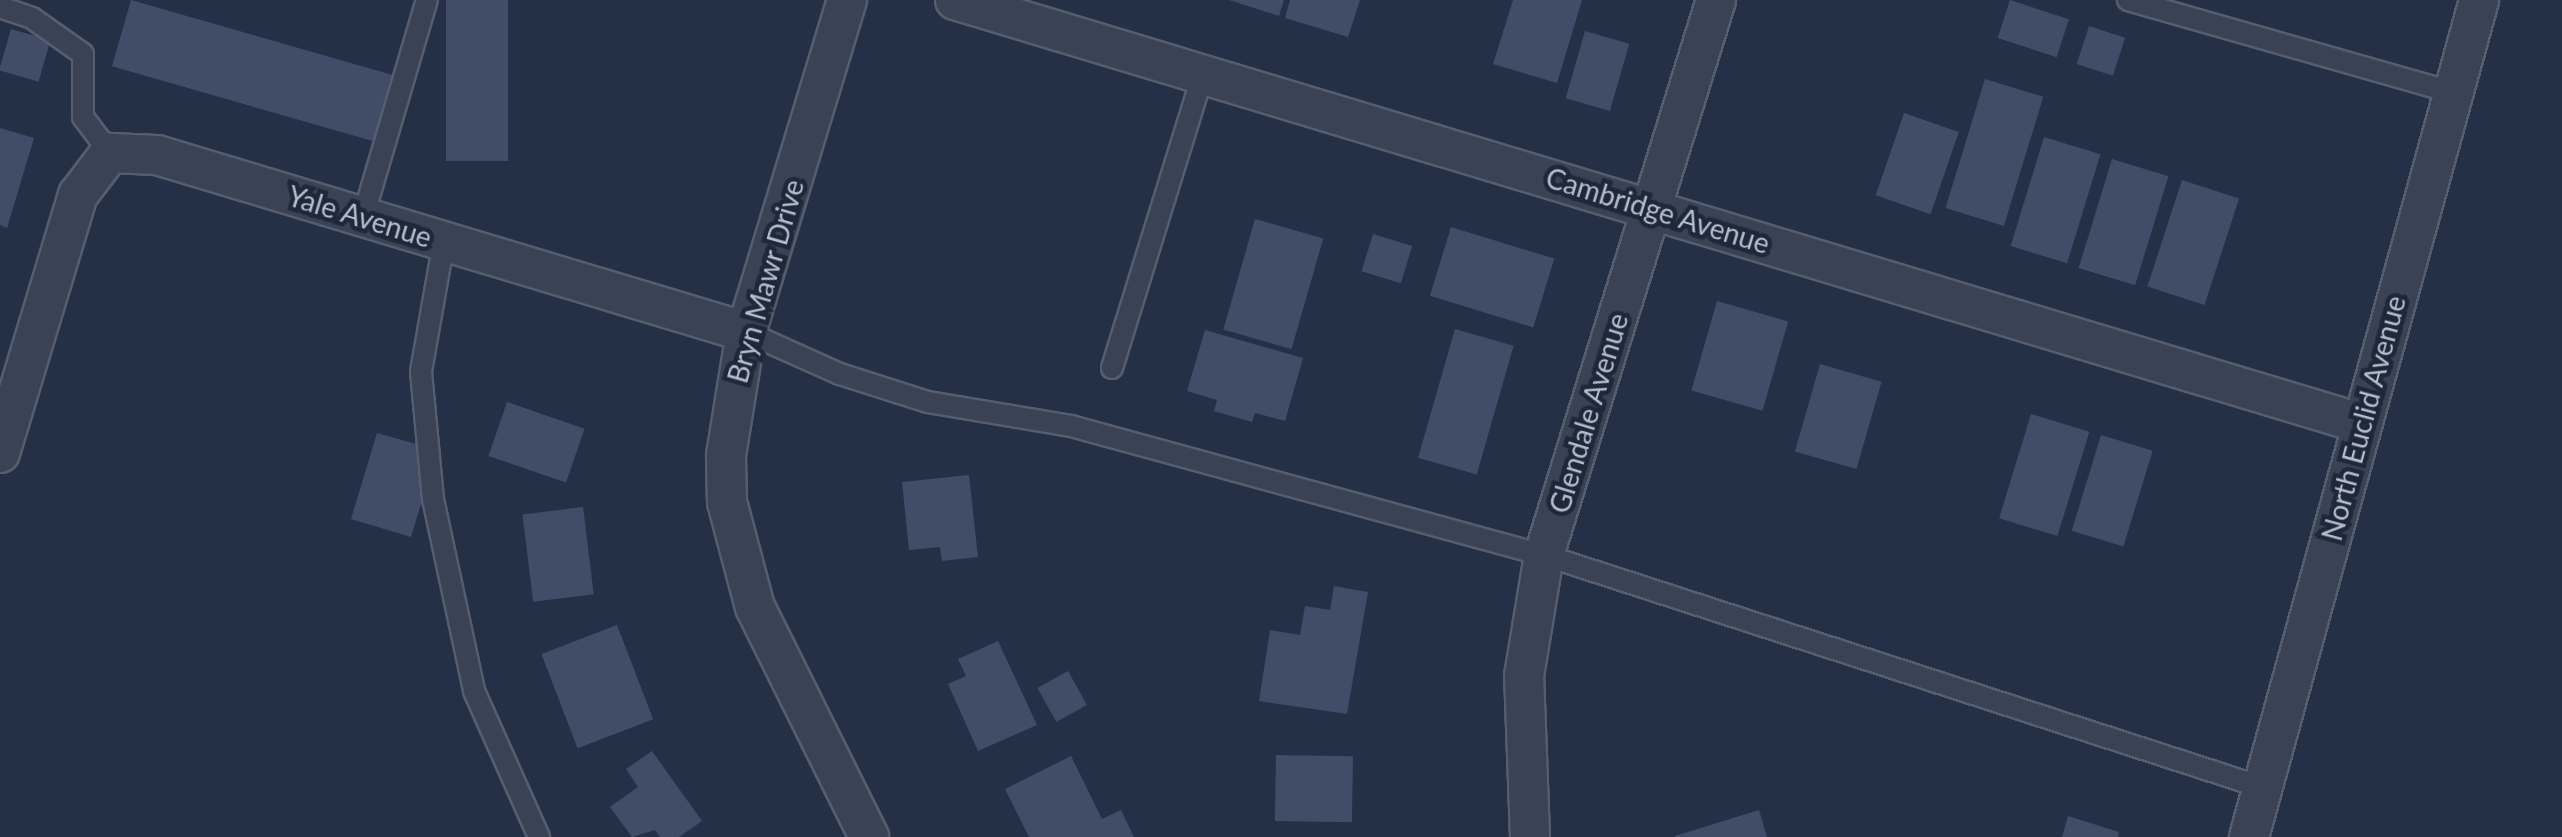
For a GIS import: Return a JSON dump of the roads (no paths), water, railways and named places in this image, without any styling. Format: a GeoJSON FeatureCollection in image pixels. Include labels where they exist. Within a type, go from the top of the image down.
{"type":"FeatureCollection","features":[{"type":"Feature","properties":{"kind":"street","name":"Bryn Mawr Drive"},"geometry":{"type":"LineString","coordinates":[[847,0],[746,332],[726,456],[736,552],[755,606],[870,837]]}},
{"type":"Feature","properties":{"kind":"street","name":"Cambridge Avenue"},"geometry":{"type":"LineString","coordinates":[[955,0],[2360,423]]}},
{"type":"Feature","properties":{"kind":"street","name":"Glendale Avenue"},"geometry":{"type":"LineString","coordinates":[[1530,837],[1524,676],[1544,555],[1716,0]]}},
{"type":"Feature","properties":{"kind":"street","name":"North Euclid Avenue"},"geometry":{"type":"LineString","coordinates":[[2249,837],[2478,0]]}},
{"type":"Feature","properties":{"kind":"street","name":"Yale Avenue"},"geometry":{"type":"LineString","coordinates":[[110,153],[157,155],[746,332]]}},
{"type":"Feature","properties":{"kind":"street"},"geometry":{"type":"LineString","coordinates":[[0,453],[16,342],[52,283],[78,196],[110,153]]}},
{"type":"Feature","properties":{"kind":"lane"},"geometry":{"type":"LineString","coordinates":[[363,217],[426,0]]}},
{"type":"Feature","properties":{"kind":"lane"},"geometry":{"type":"LineString","coordinates":[[2128,0],[2454,92]]}},
{"type":"Feature","properties":{"kind":"lane"},"geometry":{"type":"LineString","coordinates":[[0,8],[32,18],[83,54],[83,117],[110,153]]}},
{"type":"Feature","properties":{"kind":"lane"},"geometry":{"type":"LineString","coordinates":[[1112,368],[1203,74]]}},
{"type":"Feature","properties":{"kind":"lane"},"geometry":{"type":"LineString","coordinates":[[444,241],[421,372],[433,498],[474,690],[539,837]]}},
{"type":"Feature","properties":{"kind":"lane"},"geometry":{"type":"LineString","coordinates":[[746,332],[840,374],[928,402],[1072,426],[1544,555],[2264,788]]}}]}
